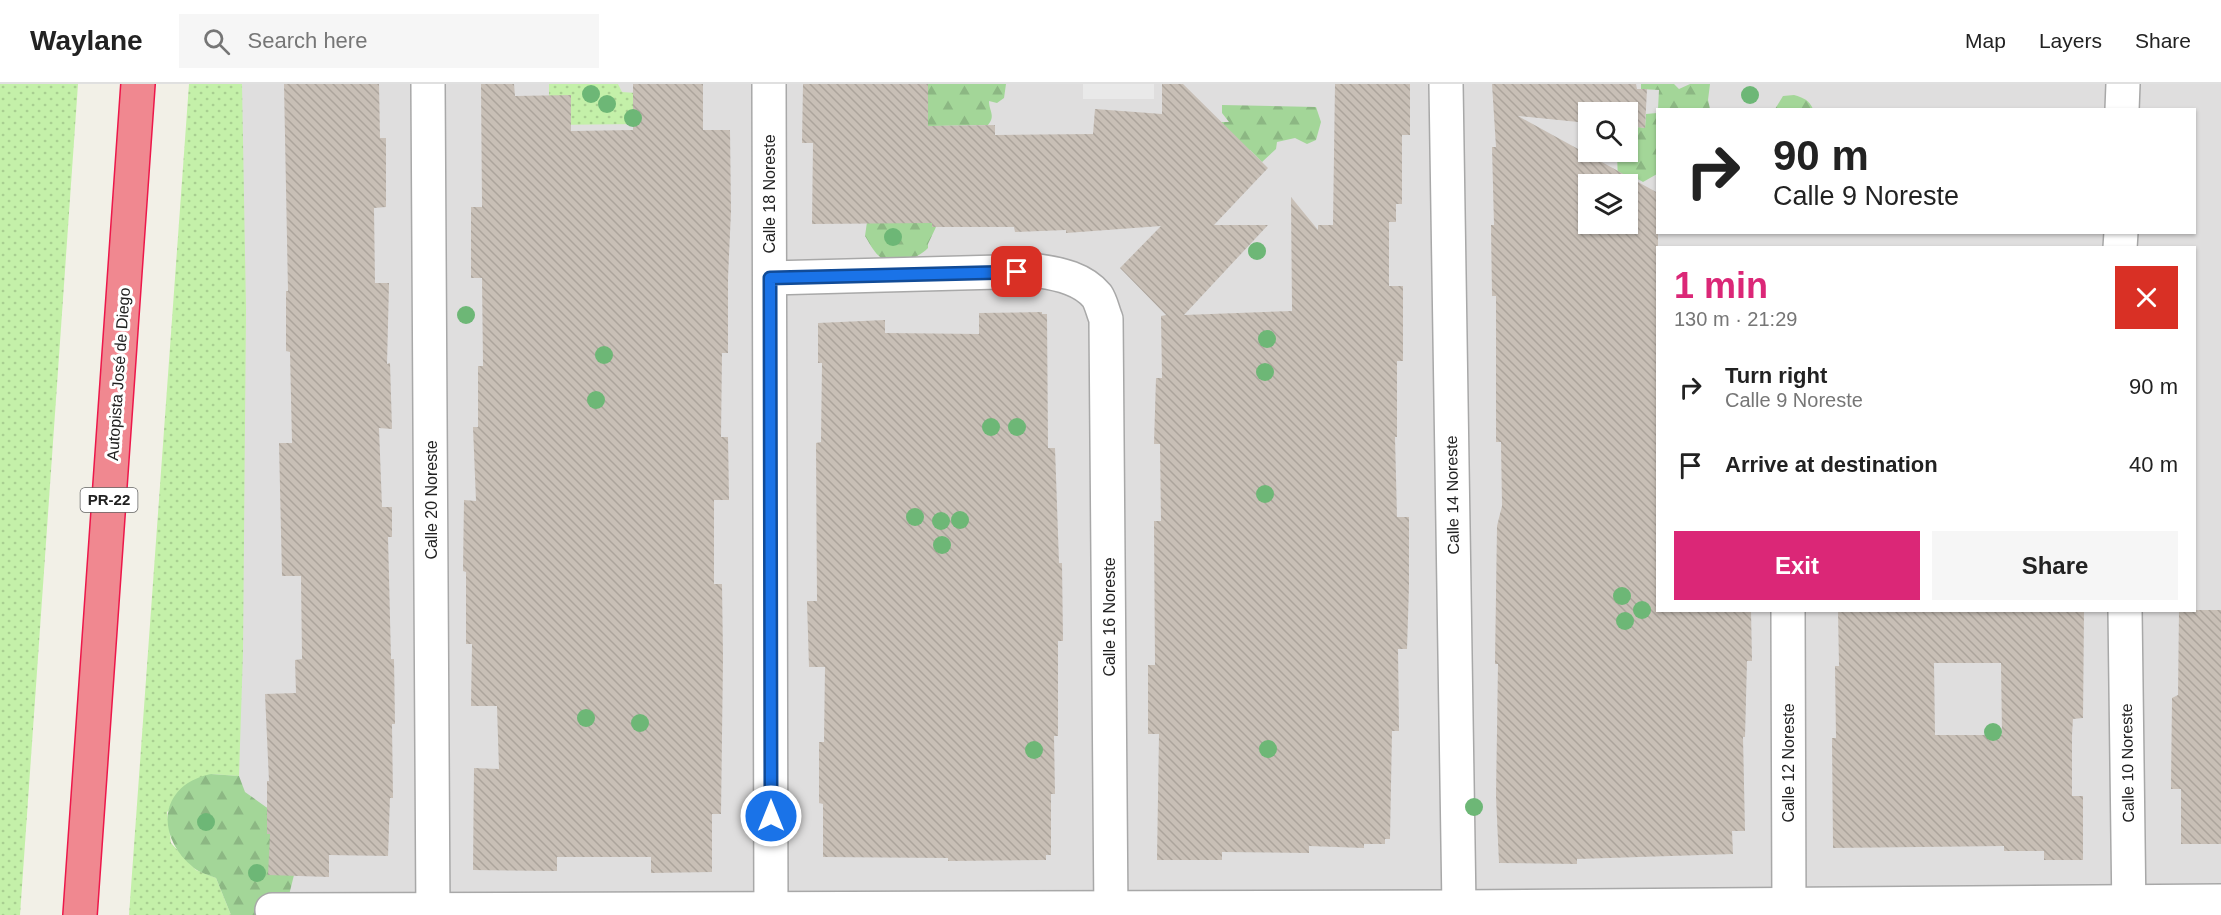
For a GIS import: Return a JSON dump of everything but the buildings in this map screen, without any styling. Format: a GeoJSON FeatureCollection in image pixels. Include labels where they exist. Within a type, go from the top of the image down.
{"type":"FeatureCollection","features":[{"type":"Feature","properties":{"kind":"highway","name":"Autopista José de Diego"},"geometry":{"type":"LineString","coordinates":[[80,915],[138,84]]}},
{"type":"Feature","properties":{"kind":"street","name":"Calle 20 Noreste"},"geometry":{"type":"LineString","coordinates":[[428,84],[434,913]]}},
{"type":"Feature","properties":{"kind":"street","name":"Calle 18 Noreste"},"geometry":{"type":"LineString","coordinates":[[769,84],[771,912]]}},
{"type":"Feature","properties":{"kind":"street","name":"Calle 14 Noreste"},"geometry":{"type":"LineString","coordinates":[[1446,84],[1459,907]]}},
{"type":"Feature","properties":{"kind":"street"},"geometry":{"type":"LineString","coordinates":[[2122,84],[2122,108]]}},
{"type":"Feature","properties":{"kind":"street","name":"Calle 16 Noreste"},"geometry":{"type":"LineString","coordinates":[[770,278],[1039,271],[1062,274],[1084,284],[1097,297],[1106,319],[1111,911]]}},
{"type":"Feature","properties":{"kind":"street","name":"Calle 12 Noreste"},"geometry":{"type":"LineString","coordinates":[[1788,612],[1789,910]]}},
{"type":"Feature","properties":{"kind":"street","name":"Calle 10 Noreste"},"geometry":{"type":"LineString","coordinates":[[2125,612],[2129,908]]}},
{"type":"Feature","properties":{"kind":"street"},"geometry":{"type":"LineString","coordinates":[[272,910],[434,913],[1111,911],[1459,907],[1789,910],[2129,908],[2221,901]]}},
{"type":"Feature","properties":{"kind":"shaded area"},"geometry":{"type":"Polygon","coordinates":[[[235,84],[2221,84],[2221,915],[239,915],[235,84]]]}},
{"type":"Feature","properties":{"kind":"shaded area"},"geometry":{"type":"Polygon","coordinates":[[[1083,84],[1154,84],[1154,99],[1083,99],[1083,84]]]}},
{"type":"Feature","properties":{"kind":"green space"},"geometry":{"type":"Polygon","coordinates":[[[0,84],[78,84],[20,915],[0,915],[0,84]]]}},
{"type":"Feature","properties":{"kind":"green space"},"geometry":{"type":"Polygon","coordinates":[[[189,84],[242,84],[246,309],[243,652],[239,776],[211,774],[167,812],[171,843],[196,870],[216,878],[231,915],[129,915],[189,84]]]}},
{"type":"Feature","properties":{"kind":"green space"},"geometry":{"type":"Polygon","coordinates":[[[549,84],[618,84],[622,92],[636,93],[639,124],[549,125],[549,84]]]}},
{"type":"Feature","properties":{"kind":"green space"},"geometry":{"type":"Polygon","coordinates":[[[928,84],[1006,84],[1004,98],[997,103],[989,101],[992,116],[988,125],[933,126],[928,136],[928,84]]]}},
{"type":"Feature","properties":{"kind":"green space"},"geometry":{"type":"Polygon","coordinates":[[[1641,84],[1674,84],[1679,89],[1690,84],[1710,84],[1708,100],[1710,108],[1658,108],[1659,90],[1641,89],[1641,84]]]}},
{"type":"Feature","properties":{"kind":"green space"},"geometry":{"type":"Polygon","coordinates":[[[1783,96],[1801,97],[1810,103],[1812,108],[1776,108],[1783,96]]]}},
{"type":"Feature","properties":{"kind":"green space"},"geometry":{"type":"Polygon","coordinates":[[[1222,105],[1316,107],[1321,122],[1316,140],[1307,144],[1295,138],[1277,142],[1276,149],[1262,162],[1250,150],[1245,155],[1216,122],[1229,122],[1222,113],[1222,105]]]}},
{"type":"Feature","properties":{"kind":"green space"},"geometry":{"type":"Polygon","coordinates":[[[1656,113],[1656,175],[1643,182],[1638,179],[1638,174],[1618,174],[1617,162],[1638,162],[1638,128],[1645,128],[1646,114],[1656,113]]]}},
{"type":"Feature","properties":{"kind":"green space"},"geometry":{"type":"Polygon","coordinates":[[[867,222],[932,223],[932,227],[936,227],[928,248],[923,252],[911,259],[891,262],[877,254],[865,236],[867,222]]]}},
{"type":"Feature","properties":{"kind":"green space"},"geometry":{"type":"Polygon","coordinates":[[[211,774],[239,776],[245,792],[273,812],[267,818],[267,834],[270,834],[294,875],[289,895],[268,915],[231,915],[216,878],[194,868],[181,856],[173,842],[168,828],[168,814],[172,800],[180,789],[193,780],[211,774]]]}},
{"type":"Feature","properties":{"kind":"route"},"geometry":{"type":"LineString","coordinates":[[771,816],[770,278],[1017,272]]}}]}
